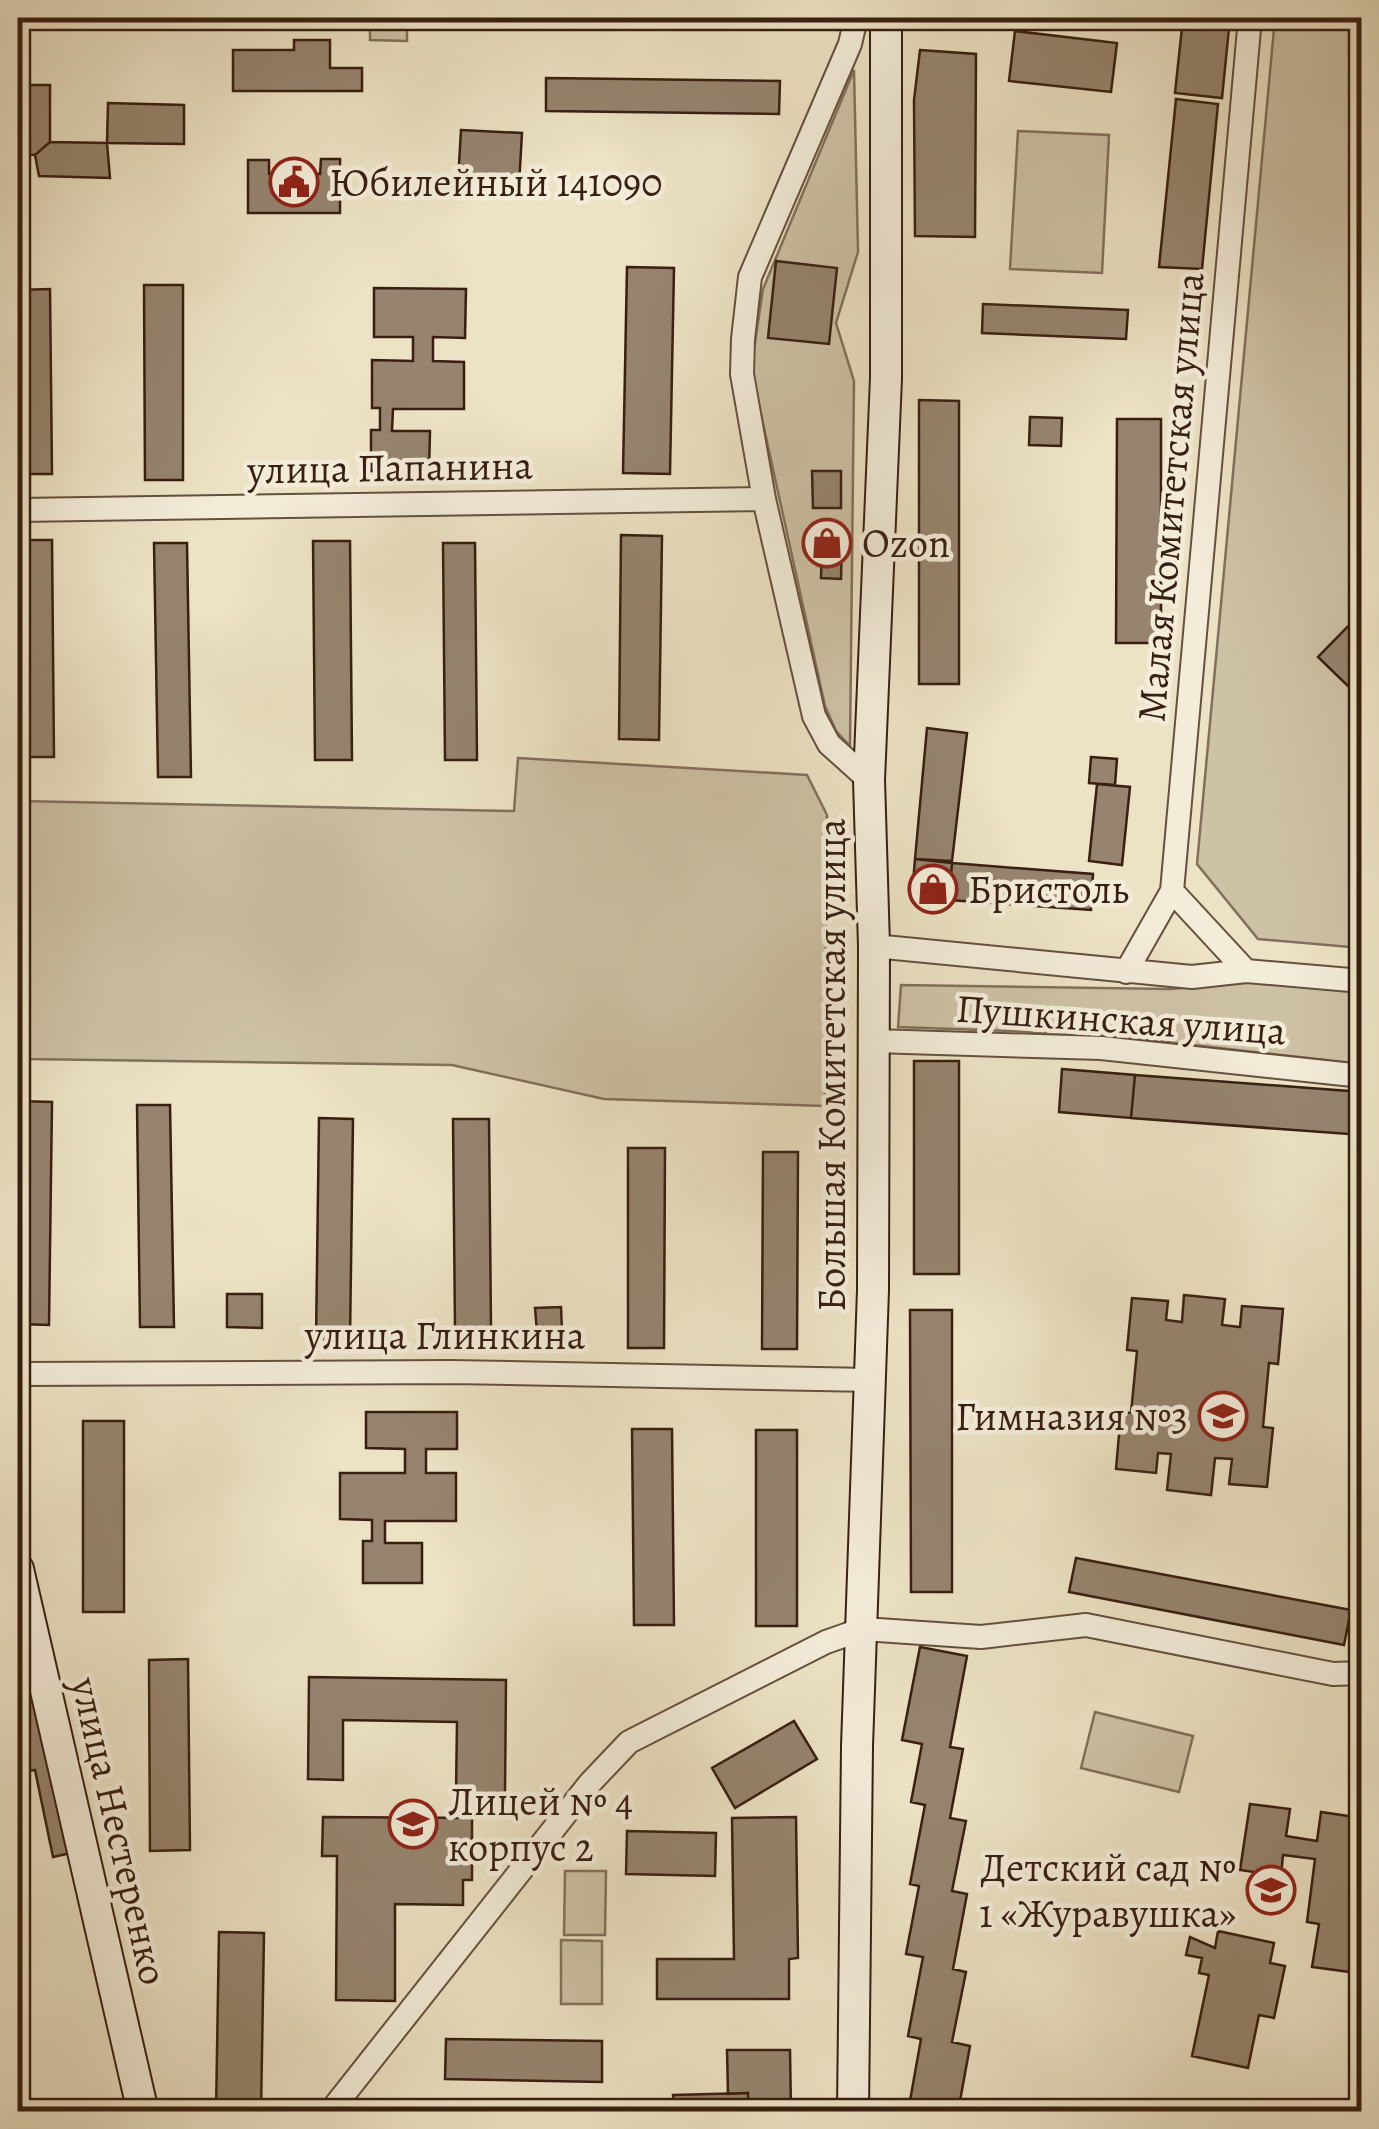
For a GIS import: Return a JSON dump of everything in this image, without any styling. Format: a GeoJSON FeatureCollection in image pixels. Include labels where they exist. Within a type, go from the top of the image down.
{"type":"FeatureCollection","features":[{"type":"Feature","properties":{"kind":"street"},"geometry":{"type":"LineString","coordinates":[[856,18],[850,44],[750,277],[742,374],[764,499],[814,716],[830,744],[869,780]]}},
{"type":"Feature","properties":{"kind":"street","name":"Малая Комитетская улица"},"geometry":{"type":"LineString","coordinates":[[1126,972],[1172,890],[1250,18]]}},
{"type":"Feature","properties":{"kind":"street"},"geometry":{"type":"LineString","coordinates":[[850,44],[886,30]]}},
{"type":"Feature","properties":{"kind":"street","name":"Большая Комитетская улица"},"geometry":{"type":"LineString","coordinates":[[853,2112],[872,1380],[874,946],[869,780],[886,378],[886,30]]}},
{"type":"Feature","properties":{"kind":"street","name":"улица Папанина"},"geometry":{"type":"LineString","coordinates":[[18,510],[764,499]]}},
{"type":"Feature","properties":{"kind":"street"},"geometry":{"type":"LineString","coordinates":[[1172,890],[1246,971]]}},
{"type":"Feature","properties":{"kind":"street","name":"Пушкинская улица"},"geometry":{"type":"LineString","coordinates":[[874,946],[1192,977],[1246,971],[1362,981]]}},
{"type":"Feature","properties":{"kind":"street","name":"Пушкинская улица"},"geometry":{"type":"LineString","coordinates":[[874,1041],[1101,1048],[1362,1076]]}},
{"type":"Feature","properties":{"kind":"street","name":"улица Глинкина"},"geometry":{"type":"LineString","coordinates":[[18,1374],[451,1372],[872,1380]]}},
{"type":"Feature","properties":{"kind":"street","name":"улица Нестеренко"},"geometry":{"type":"LineString","coordinates":[[18,1569],[143,2112]]}},
{"type":"Feature","properties":{"kind":"street"},"geometry":{"type":"LineString","coordinates":[[330,2112],[590,1782],[629,1742],[826,1642],[863,1629],[980,1636],[1086,1626],[1333,1674],[1362,1673]]}},
{"type":"Feature","properties":{"kind":"shaded area"},"geometry":{"type":"Polygon","coordinates":[[[370,18],[407,18],[407,41],[370,40],[370,18]]]}},
{"type":"Feature","properties":{"kind":"shaded area"},"geometry":{"type":"Polygon","coordinates":[[[1275,18],[1361,18],[1361,948],[1258,939],[1197,864],[1275,18]]]}},
{"type":"Feature","properties":{"kind":"shaded area"},"geometry":{"type":"Polygon","coordinates":[[[854,70],[858,252],[836,323],[854,381],[850,746],[836,731],[825,706],[751,369],[763,289],[854,70]]]}},
{"type":"Feature","properties":{"kind":"shaded area"},"geometry":{"type":"Polygon","coordinates":[[[1018,131],[1109,135],[1102,273],[1010,269],[1018,131]]]}},
{"type":"Feature","properties":{"kind":"shaded area"},"geometry":{"type":"Polygon","coordinates":[[[518,758],[807,775],[827,815],[825,1106],[604,1099],[452,1065],[27,1059],[26,982],[18,980],[18,801],[514,811],[518,758]]]}},
{"type":"Feature","properties":{"kind":"shaded area"},"geometry":{"type":"Polygon","coordinates":[[[1255,982],[1361,992],[1361,1064],[1097,1034],[898,1027],[901,985],[1170,989],[1255,982]]]}},
{"type":"Feature","properties":{"kind":"shaded area"},"geometry":{"type":"Polygon","coordinates":[[[1095,1712],[1193,1736],[1179,1792],[1081,1768],[1095,1712]]]}},
{"type":"Feature","properties":{"kind":"shaded area"},"geometry":{"type":"Polygon","coordinates":[[[565,1871],[606,1871],[605,1935],[564,1935],[565,1871]]]}},
{"type":"Feature","properties":{"kind":"shaded area"},"geometry":{"type":"Polygon","coordinates":[[[561,1940],[602,1941],[602,2004],[561,2004],[561,1940]]]}},
{"type":"Feature","properties":{"kind":"building"},"geometry":{"type":"Polygon","coordinates":[[[1183,18],[1230,18],[1222,98],[1175,93],[1183,18]]]}},
{"type":"Feature","properties":{"kind":"building"},"geometry":{"type":"Polygon","coordinates":[[[1015,31],[1117,43],[1111,92],[1009,81],[1015,31]]]}},
{"type":"Feature","properties":{"kind":"building"},"geometry":{"type":"Polygon","coordinates":[[[294,40],[330,40],[330,68],[362,68],[362,91],[233,91],[233,50],[294,50],[294,40]]]}},
{"type":"Feature","properties":{"kind":"building"},"geometry":{"type":"Polygon","coordinates":[[[920,50],[976,54],[975,237],[915,236],[914,100],[920,50]]]}},
{"type":"Feature","properties":{"kind":"building"},"geometry":{"type":"Polygon","coordinates":[[[546,78],[780,81],[779,114],[546,111],[546,78]]]}},
{"type":"Feature","properties":{"kind":"building"},"geometry":{"type":"Polygon","coordinates":[[[18,85],[50,85],[50,142],[35,155],[18,154],[18,85]]]}},
{"type":"Feature","properties":{"kind":"building"},"geometry":{"type":"Polygon","coordinates":[[[1176,99],[1218,104],[1202,269],[1159,267],[1176,99]]]}},
{"type":"Feature","properties":{"kind":"building"},"geometry":{"type":"Polygon","coordinates":[[[108,103],[184,105],[184,144],[107,143],[108,103]]]}},
{"type":"Feature","properties":{"kind":"building"},"geometry":{"type":"Polygon","coordinates":[[[461,130],[522,133],[519,185],[458,182],[461,130]]]}},
{"type":"Feature","properties":{"kind":"building"},"geometry":{"type":"Polygon","coordinates":[[[50,142],[107,143],[110,178],[39,176],[35,155],[50,142]]]}},
{"type":"Feature","properties":{"kind":"building"},"geometry":{"type":"Polygon","coordinates":[[[321,159],[340,159],[340,213],[248,213],[248,160],[269,160],[269,174],[320,174],[321,159]]]}},
{"type":"Feature","properties":{"kind":"building"},"geometry":{"type":"Polygon","coordinates":[[[776,261],[837,268],[829,344],[768,338],[776,261]]]}},
{"type":"Feature","properties":{"kind":"building"},"geometry":{"type":"Polygon","coordinates":[[[627,267],[674,268],[670,474],[623,473],[627,267]]]}},
{"type":"Feature","properties":{"kind":"building"},"geometry":{"type":"Polygon","coordinates":[[[144,285],[183,285],[183,480],[145,480],[144,285]]]}},
{"type":"Feature","properties":{"kind":"building"},"geometry":{"type":"Polygon","coordinates":[[[374,288],[466,289],[465,338],[433,337],[433,361],[464,362],[464,409],[393,409],[392,431],[430,431],[429,472],[371,471],[371,430],[380,430],[380,408],[372,408],[372,360],[413,361],[413,337],[374,337],[374,288]]]}},
{"type":"Feature","properties":{"kind":"building"},"geometry":{"type":"Polygon","coordinates":[[[50,289],[52,474],[18,474],[18,290],[50,289]]]}},
{"type":"Feature","properties":{"kind":"building"},"geometry":{"type":"Polygon","coordinates":[[[983,304],[1128,310],[1126,339],[982,333],[983,304]]]}},
{"type":"Feature","properties":{"kind":"building"},"geometry":{"type":"Polygon","coordinates":[[[919,400],[959,401],[959,684],[919,684],[919,400]]]}},
{"type":"Feature","properties":{"kind":"building"},"geometry":{"type":"Polygon","coordinates":[[[1030,417],[1062,418],[1061,446],[1029,445],[1030,417]]]}},
{"type":"Feature","properties":{"kind":"building"},"geometry":{"type":"Polygon","coordinates":[[[1117,419],[1161,419],[1161,643],[1116,643],[1117,419]]]}},
{"type":"Feature","properties":{"kind":"building"},"geometry":{"type":"Polygon","coordinates":[[[812,471],[841,471],[841,508],[813,508],[812,471]]]}},
{"type":"Feature","properties":{"kind":"building"},"geometry":{"type":"Polygon","coordinates":[[[621,535],[662,536],[659,740],[619,739],[621,535]]]}},
{"type":"Feature","properties":{"kind":"building"},"geometry":{"type":"Polygon","coordinates":[[[822,538],[842,539],[841,579],[821,578],[822,538]]]}},
{"type":"Feature","properties":{"kind":"building"},"geometry":{"type":"Polygon","coordinates":[[[20,540],[52,540],[54,757],[22,757],[20,540]]]}},
{"type":"Feature","properties":{"kind":"building"},"geometry":{"type":"Polygon","coordinates":[[[313,541],[350,541],[352,760],[315,760],[313,541]]]}},
{"type":"Feature","properties":{"kind":"building"},"geometry":{"type":"Polygon","coordinates":[[[154,543],[187,543],[191,777],[158,777],[154,543]]]}},
{"type":"Feature","properties":{"kind":"building"},"geometry":{"type":"Polygon","coordinates":[[[443,543],[475,543],[477,760],[445,760],[443,543]]]}},
{"type":"Feature","properties":{"kind":"building"},"geometry":{"type":"Polygon","coordinates":[[[1362,612],[1362,677],[1351,689],[1318,657],[1362,612]]]}},
{"type":"Feature","properties":{"kind":"building"},"geometry":{"type":"Polygon","coordinates":[[[927,728],[967,733],[952,861],[915,859],[927,728]]]}},
{"type":"Feature","properties":{"kind":"building"},"geometry":{"type":"Polygon","coordinates":[[[1091,757],[1117,759],[1115,785],[1089,783],[1091,757]]]}},
{"type":"Feature","properties":{"kind":"building"},"geometry":{"type":"Polygon","coordinates":[[[1097,784],[1130,787],[1122,865],[1089,861],[1097,784]]]}},
{"type":"Feature","properties":{"kind":"building"},"geometry":{"type":"Polygon","coordinates":[[[915,859],[952,863],[949,900],[912,896],[915,859]]]}},
{"type":"Feature","properties":{"kind":"building"},"geometry":{"type":"Polygon","coordinates":[[[952,863],[1093,874],[1091,910],[949,900],[952,863]]]}},
{"type":"Feature","properties":{"kind":"building"},"geometry":{"type":"Polygon","coordinates":[[[18,985],[23,985],[22,1060],[18,1060],[18,985]]]}},
{"type":"Feature","properties":{"kind":"building"},"geometry":{"type":"Polygon","coordinates":[[[914,1061],[959,1061],[959,1274],[914,1274],[914,1061]]]}},
{"type":"Feature","properties":{"kind":"building"},"geometry":{"type":"Polygon","coordinates":[[[1062,1069],[1135,1075],[1131,1118],[1059,1112],[1062,1069]]]}},
{"type":"Feature","properties":{"kind":"building"},"geometry":{"type":"Polygon","coordinates":[[[1135,1075],[1362,1092],[1362,1135],[1131,1118],[1135,1075]]]}},
{"type":"Feature","properties":{"kind":"building"},"geometry":{"type":"Polygon","coordinates":[[[18,1101],[52,1102],[49,1325],[18,1324],[18,1101]]]}},
{"type":"Feature","properties":{"kind":"building"},"geometry":{"type":"Polygon","coordinates":[[[137,1105],[170,1105],[174,1327],[140,1327],[137,1105]]]}},
{"type":"Feature","properties":{"kind":"building"},"geometry":{"type":"Polygon","coordinates":[[[319,1118],[353,1119],[350,1340],[316,1339],[319,1118]]]}},
{"type":"Feature","properties":{"kind":"building"},"geometry":{"type":"Polygon","coordinates":[[[453,1119],[489,1119],[491,1328],[455,1329],[453,1119]]]}},
{"type":"Feature","properties":{"kind":"building"},"geometry":{"type":"Polygon","coordinates":[[[628,1148],[665,1148],[664,1348],[628,1348],[628,1148]]]}},
{"type":"Feature","properties":{"kind":"building"},"geometry":{"type":"Polygon","coordinates":[[[763,1152],[798,1152],[797,1349],[762,1349],[763,1152]]]}},
{"type":"Feature","properties":{"kind":"building"},"geometry":{"type":"Polygon","coordinates":[[[1358,1245],[1362,1245],[1362,1287],[1353,1286],[1358,1245]]]}},
{"type":"Feature","properties":{"kind":"building"},"geometry":{"type":"Polygon","coordinates":[[[227,1294],[262,1294],[262,1328],[227,1327],[227,1294]]]}},
{"type":"Feature","properties":{"kind":"building"},"geometry":{"type":"Polygon","coordinates":[[[1184,1295],[1225,1299],[1222,1325],[1240,1327],[1242,1306],[1283,1309],[1278,1364],[1269,1363],[1263,1427],[1273,1428],[1267,1487],[1229,1484],[1232,1459],[1215,1458],[1211,1495],[1167,1490],[1171,1454],[1158,1453],[1156,1473],[1116,1469],[1121,1412],[1131,1413],[1137,1351],[1127,1350],[1132,1298],[1168,1301],[1166,1320],[1182,1322],[1184,1295]]]}},
{"type":"Feature","properties":{"kind":"building"},"geometry":{"type":"Polygon","coordinates":[[[561,1307],[562,1331],[537,1332],[535,1308],[561,1307]]]}},
{"type":"Feature","properties":{"kind":"building"},"geometry":{"type":"Polygon","coordinates":[[[910,1310],[952,1310],[952,1592],[911,1592],[910,1310]]]}},
{"type":"Feature","properties":{"kind":"building"},"geometry":{"type":"Polygon","coordinates":[[[366,1412],[457,1412],[457,1449],[426,1449],[426,1473],[456,1473],[456,1521],[385,1521],[385,1543],[422,1543],[422,1583],[363,1583],[363,1541],[372,1541],[372,1520],[340,1519],[340,1473],[405,1473],[405,1449],[366,1448],[366,1412]]]}},
{"type":"Feature","properties":{"kind":"building"},"geometry":{"type":"Polygon","coordinates":[[[83,1421],[124,1421],[124,1612],[83,1612],[83,1421]]]}},
{"type":"Feature","properties":{"kind":"building"},"geometry":{"type":"Polygon","coordinates":[[[632,1429],[672,1429],[674,1625],[634,1625],[632,1429]]]}},
{"type":"Feature","properties":{"kind":"building"},"geometry":{"type":"Polygon","coordinates":[[[756,1430],[797,1430],[797,1626],[756,1626],[756,1430]]]}},
{"type":"Feature","properties":{"kind":"building"},"geometry":{"type":"Polygon","coordinates":[[[1076,1558],[1351,1610],[1344,1645],[1069,1592],[1076,1558]]]}},
{"type":"Feature","properties":{"kind":"building"},"geometry":{"type":"Polygon","coordinates":[[[920,1647],[967,1656],[950,1747],[963,1749],[950,1818],[966,1821],[952,1891],[967,1894],[953,1969],[966,1972],[952,2042],[970,2046],[958,2112],[908,2112],[921,2039],[908,2036],[923,1957],[906,1954],[919,1886],[910,1884],[925,1805],[911,1802],[922,1744],[902,1740],[920,1647]]]}},
{"type":"Feature","properties":{"kind":"building"},"geometry":{"type":"Polygon","coordinates":[[[34,1656],[71,1853],[53,1857],[35,1770],[28,1771],[18,1723],[18,1667],[23,1666],[22,1659],[34,1656]]]}},
{"type":"Feature","properties":{"kind":"building"},"geometry":{"type":"Polygon","coordinates":[[[188,1659],[190,1850],[150,1851],[149,1660],[188,1659]]]}},
{"type":"Feature","properties":{"kind":"building"},"geometry":{"type":"Polygon","coordinates":[[[309,1677],[506,1680],[505,1794],[456,1793],[457,1722],[343,1720],[343,1780],[308,1779],[309,1677]]]}},
{"type":"Feature","properties":{"kind":"building"},"geometry":{"type":"Polygon","coordinates":[[[794,1721],[817,1759],[735,1808],[712,1768],[794,1721]]]}},
{"type":"Feature","properties":{"kind":"building"},"geometry":{"type":"Polygon","coordinates":[[[1250,1804],[1290,1809],[1286,1836],[1317,1841],[1321,1812],[1362,1818],[1351,1902],[1362,1904],[1362,1946],[1353,1945],[1350,1972],[1312,1967],[1319,1924],[1307,1922],[1315,1859],[1283,1855],[1281,1876],[1240,1870],[1250,1804]]]}},
{"type":"Feature","properties":{"kind":"building"},"geometry":{"type":"Polygon","coordinates":[[[323,1817],[472,1818],[472,1880],[463,1880],[463,1905],[395,1904],[395,2001],[336,2000],[337,1856],[322,1856],[323,1817]]]}},
{"type":"Feature","properties":{"kind":"building"},"geometry":{"type":"Polygon","coordinates":[[[796,1817],[798,1958],[789,1959],[789,1999],[657,1999],[657,1959],[734,1959],[732,1818],[796,1817]]]}},
{"type":"Feature","properties":{"kind":"building"},"geometry":{"type":"Polygon","coordinates":[[[627,1831],[716,1833],[715,1876],[626,1874],[627,1831]]]}},
{"type":"Feature","properties":{"kind":"building"},"geometry":{"type":"Polygon","coordinates":[[[1218,1931],[1274,1943],[1270,1963],[1285,1966],[1274,2018],[1259,2015],[1248,2068],[1192,2056],[1209,1975],[1199,1973],[1202,1958],[1186,1955],[1190,1937],[1215,1948],[1218,1931]]]}},
{"type":"Feature","properties":{"kind":"building"},"geometry":{"type":"Polygon","coordinates":[[[219,1932],[264,1933],[261,2112],[216,2112],[219,1932]]]}},
{"type":"Feature","properties":{"kind":"building"},"geometry":{"type":"Polygon","coordinates":[[[446,2039],[602,2041],[602,2082],[445,2079],[446,2039]]]}},
{"type":"Feature","properties":{"kind":"building"},"geometry":{"type":"Polygon","coordinates":[[[727,2050],[790,2050],[791,2112],[749,2112],[748,2093],[728,2094],[727,2050]]]}},
{"type":"Feature","properties":{"kind":"building"},"geometry":{"type":"Polygon","coordinates":[[[748,2093],[749,2112],[674,2112],[673,2095],[748,2093]]]}},
{"type":"Feature","properties":{"kind":"building"},"geometry":{"type":"Polygon","coordinates":[[[33,2102],[35,2112],[18,2112],[18,2105],[33,2102]]]}},
{"type":"Feature","properties":{"kind":"place","name":"Юбилейный 141090"},"geometry":{"type":"Point","coordinates":[294,182]}},
{"type":"Feature","properties":{"kind":"place","name":"Ozon"},"geometry":{"type":"Point","coordinates":[827,543]}},
{"type":"Feature","properties":{"kind":"place","name":"Бристоль"},"geometry":{"type":"Point","coordinates":[933,889]}},
{"type":"Feature","properties":{"kind":"place","name":"Гимназия №3"},"geometry":{"type":"Point","coordinates":[1223,1416]}},
{"type":"Feature","properties":{"kind":"place","name":"Лицей № 4 корпус 2"},"geometry":{"type":"Point","coordinates":[413,1824]}},
{"type":"Feature","properties":{"kind":"place","name":"Детский сад № 1 «Журавушка»"},"geometry":{"type":"Point","coordinates":[1271,1890]}}]}
